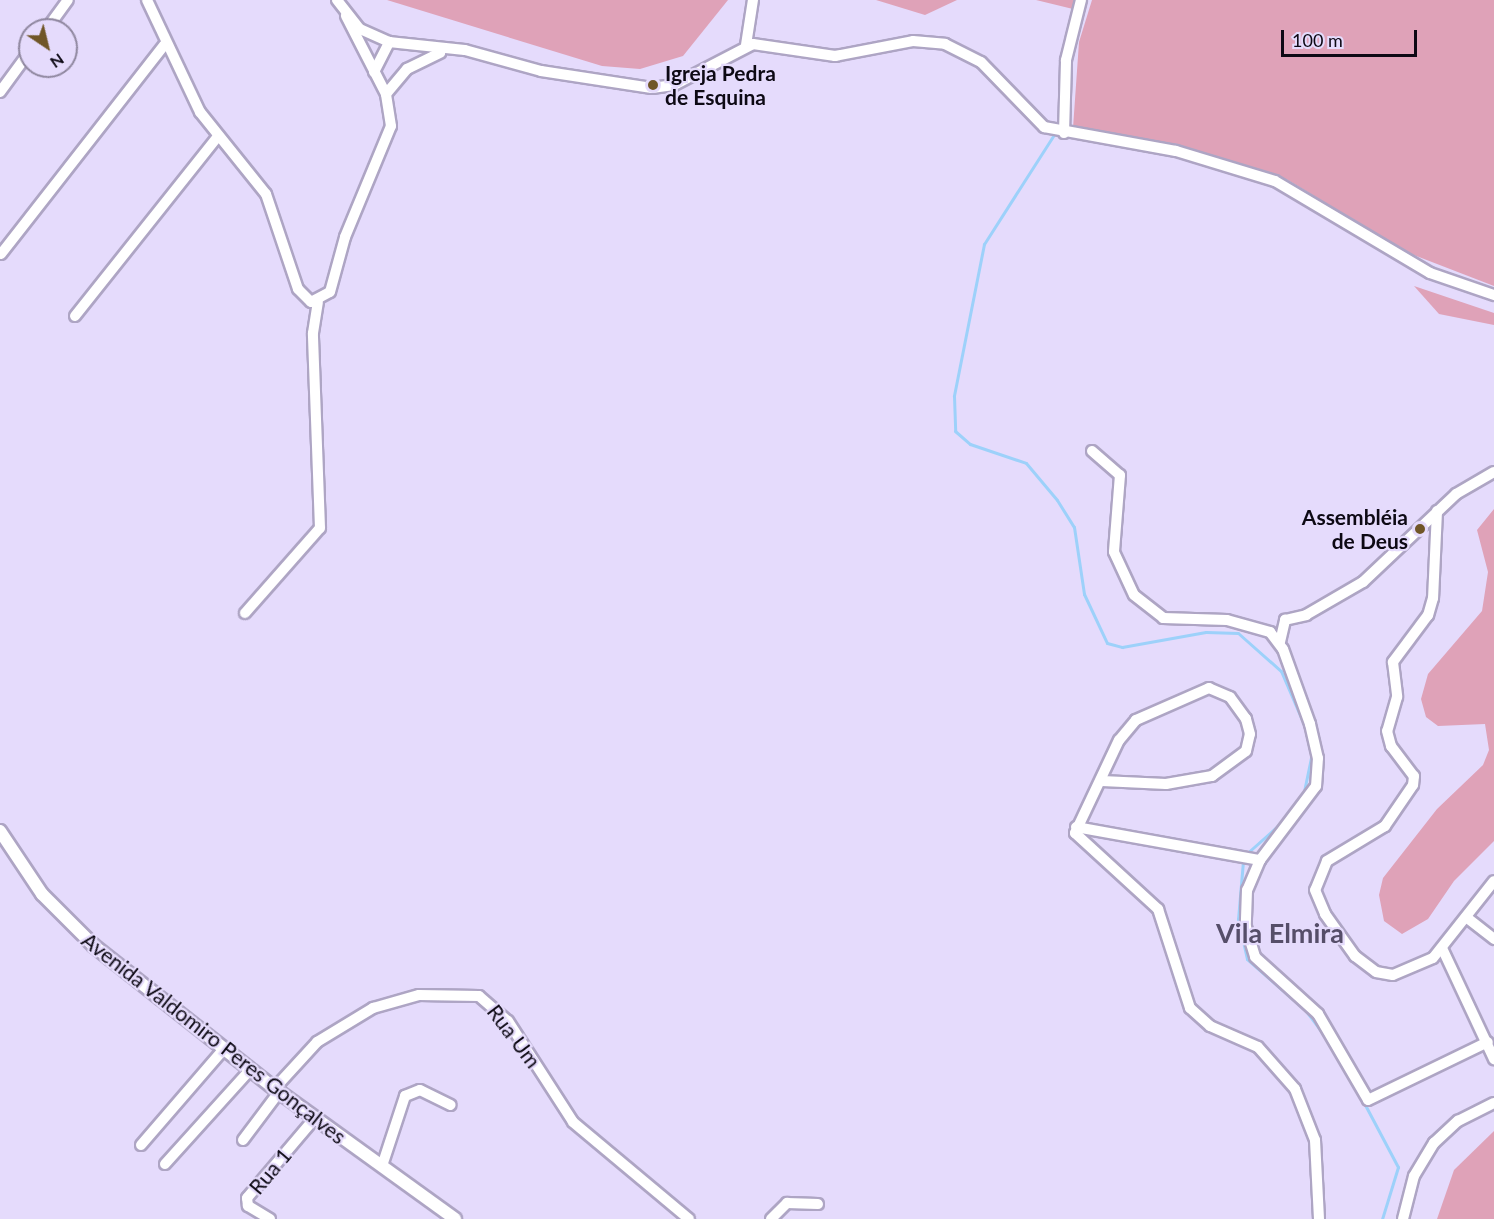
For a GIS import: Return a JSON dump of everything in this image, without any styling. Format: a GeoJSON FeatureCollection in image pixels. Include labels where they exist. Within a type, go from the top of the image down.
{"type":"FeatureCollection","features":[{"type":"Feature","properties":{"kind":"street"},"geometry":{"type":"LineString","coordinates":[[55,18],[68,0]]}},
{"type":"Feature","properties":{"kind":"street"},"geometry":{"type":"LineString","coordinates":[[147,0],[164,45],[218,136],[271,204],[301,297],[318,302]]}},
{"type":"Feature","properties":{"kind":"street"},"geometry":{"type":"LineString","coordinates":[[245,613],[320,528],[313,333],[318,302],[330,292],[345,237],[387,143],[391,119],[386,94],[337,0]]}},
{"type":"Feature","properties":{"kind":"street"},"geometry":{"type":"LineString","coordinates":[[746,45],[753,0]]}},
{"type":"Feature","properties":{"kind":"street"},"geometry":{"type":"LineString","coordinates":[[1064,133],[1066,60],[1081,0]]}},
{"type":"Feature","properties":{"kind":"street"},"geometry":{"type":"LineString","coordinates":[[346,15],[389,42],[411,48],[449,50],[606,83],[660,88],[746,45],[836,56],[913,41],[952,46],[987,67],[1034,121],[1064,133],[1176,151],[1275,181],[1430,273],[1494,295]]}},
{"type":"Feature","properties":{"kind":"street"},"geometry":{"type":"LineString","coordinates":[[374,72],[389,42]]}},
{"type":"Feature","properties":{"kind":"street"},"geometry":{"type":"LineString","coordinates":[[1,254],[164,45]]}},
{"type":"Feature","properties":{"kind":"street"},"geometry":{"type":"LineString","coordinates":[[408,69],[411,48]]}},
{"type":"Feature","properties":{"kind":"street"},"geometry":{"type":"LineString","coordinates":[[386,94],[408,69],[449,50]]}},
{"type":"Feature","properties":{"kind":"street"},"geometry":{"type":"LineString","coordinates":[[0,92],[18,67]]}},
{"type":"Feature","properties":{"kind":"street"},"geometry":{"type":"LineString","coordinates":[[75,316],[218,136]]}},
{"type":"Feature","properties":{"kind":"street"},"geometry":{"type":"LineString","coordinates":[[1092,451],[1120,475],[1114,552],[1143,605],[1167,620],[1257,626],[1306,615],[1363,582],[1437,512],[1494,472]]}},
{"type":"Feature","properties":{"kind":"street"},"geometry":{"type":"LineString","coordinates":[[1437,512],[1433,598],[1424,621],[1394,662],[1397,693],[1387,731],[1391,746],[1414,776],[1413,785],[1385,826],[1334,855],[1315,883],[1325,914],[1370,969],[1405,974],[1442,948],[1494,881]]}},
{"type":"Feature","properties":{"kind":"street"},"geometry":{"type":"LineString","coordinates":[[1289,617],[1280,628],[1280,642],[1314,737],[1318,780],[1306,804],[1260,860],[1246,904],[1251,951],[1264,970],[1317,1014],[1368,1100],[1488,1042]]}},
{"type":"Feature","properties":{"kind":"street"},"geometry":{"type":"LineString","coordinates":[[1257,626],[1280,642]]}},
{"type":"Feature","properties":{"kind":"street"},"geometry":{"type":"LineString","coordinates":[[1102,781],[1166,784],[1212,776],[1246,751],[1246,719],[1224,692],[1196,691],[1130,726],[1076,827],[1079,842],[1111,861],[1158,909],[1190,1008],[1210,1026],[1258,1047],[1295,1089],[1315,1140],[1322,1218]]}},
{"type":"Feature","properties":{"kind":"street"},"geometry":{"type":"LineString","coordinates":[[1076,827],[1260,860]]}},
{"type":"Feature","properties":{"kind":"street","name":"Avenida Valdomiro Peres Gonçalves"},"geometry":{"type":"LineString","coordinates":[[0,831],[20,865],[74,929],[277,1091],[455,1219]]}},
{"type":"Feature","properties":{"kind":"street"},"geometry":{"type":"LineString","coordinates":[[1466,917],[1494,939]]}},
{"type":"Feature","properties":{"kind":"street"},"geometry":{"type":"LineString","coordinates":[[1442,948],[1494,1059]]}},
{"type":"Feature","properties":{"kind":"street","name":"Rua Um"},"geometry":{"type":"LineString","coordinates":[[243,1140],[277,1091],[317,1042],[373,1008],[419,995],[478,996],[507,1021],[573,1122],[689,1219]]}},
{"type":"Feature","properties":{"kind":"street"},"geometry":{"type":"LineString","coordinates":[[141,1145],[224,1049]]}},
{"type":"Feature","properties":{"kind":"street"},"geometry":{"type":"LineString","coordinates":[[165,1164],[250,1070]]}},
{"type":"Feature","properties":{"kind":"street"},"geometry":{"type":"LineString","coordinates":[[382,1166],[405,1096],[420,1090],[451,1105]]}},
{"type":"Feature","properties":{"kind":"street"},"geometry":{"type":"LineString","coordinates":[[1403,1219],[1412,1182],[1428,1150],[1458,1121],[1494,1103]]}},
{"type":"Feature","properties":{"kind":"street","name":"Rua 1"},"geometry":{"type":"LineString","coordinates":[[270,1219],[248,1206],[247,1198],[314,1119]]}},
{"type":"Feature","properties":{"kind":"street"},"geometry":{"type":"LineString","coordinates":[[771,1219],[787,1203],[818,1204]]}},
{"type":"Feature","properties":{"kind":"shaded area"},"geometry":{"type":"Polygon","coordinates":[[[387,0],[728,0],[683,56],[640,69],[602,66],[387,0]]]}},
{"type":"Feature","properties":{"kind":"shaded area"},"geometry":{"type":"Polygon","coordinates":[[[876,0],[957,0],[925,15],[876,0]]]}},
{"type":"Feature","properties":{"kind":"shaded area"},"geometry":{"type":"Polygon","coordinates":[[[1036,0],[1076,0],[1073,9],[1036,0]]]}},
{"type":"Feature","properties":{"kind":"shaded area"},"geometry":{"type":"Polygon","coordinates":[[[1092,0],[1494,0],[1494,286],[1406,252],[1288,180],[1177,144],[1073,128],[1079,42],[1092,0]]]}},
{"type":"Feature","properties":{"kind":"shaded area"},"geometry":{"type":"Polygon","coordinates":[[[1414,286],[1494,313],[1494,325],[1439,314],[1414,286]]]}},
{"type":"Feature","properties":{"kind":"shaded area"},"geometry":{"type":"Polygon","coordinates":[[[1494,509],[1494,841],[1454,881],[1428,919],[1402,934],[1384,921],[1379,895],[1383,878],[1437,809],[1483,765],[1489,750],[1485,724],[1438,726],[1426,717],[1421,699],[1428,674],[1482,611],[1488,572],[1477,530],[1494,509]]]}},
{"type":"Feature","properties":{"kind":"shaded area"},"geometry":{"type":"Polygon","coordinates":[[[1494,1131],[1494,1219],[1437,1219],[1454,1170],[1494,1131]]]}},
{"type":"Feature","properties":{"kind":"waterway"},"geometry":{"type":"LineString","coordinates":[[1055,133],[984,244],[954,396],[955,431],[970,444],[1026,463],[1057,500],[1074,527],[1084,594],[1107,643],[1122,647],[1206,632],[1238,633],[1281,671],[1306,729]]}},
{"type":"Feature","properties":{"kind":"waterway"},"geometry":{"type":"LineString","coordinates":[[1303,796],[1312,753]]}},
{"type":"Feature","properties":{"kind":"waterway"},"geometry":{"type":"LineString","coordinates":[[1245,855],[1282,822]]}},
{"type":"Feature","properties":{"kind":"waterway"},"geometry":{"type":"LineString","coordinates":[[1243,861],[1238,919],[1247,959],[1306,1011],[1325,1036]]}},
{"type":"Feature","properties":{"kind":"waterway"},"geometry":{"type":"LineString","coordinates":[[1363,1101],[1398,1167],[1382,1219]]}},
{"type":"Feature","properties":{"kind":"place","name":"Igreja Pedra de Esquina"},"geometry":{"type":"Point","coordinates":[653,85]}},
{"type":"Feature","properties":{"kind":"place","name":"Assembléia de Deus"},"geometry":{"type":"Point","coordinates":[1420,529]}},
{"type":"Feature","properties":{"kind":"district","name":"Vila Elmira"},"geometry":{"type":"Point","coordinates":[1280,933]}}]}
